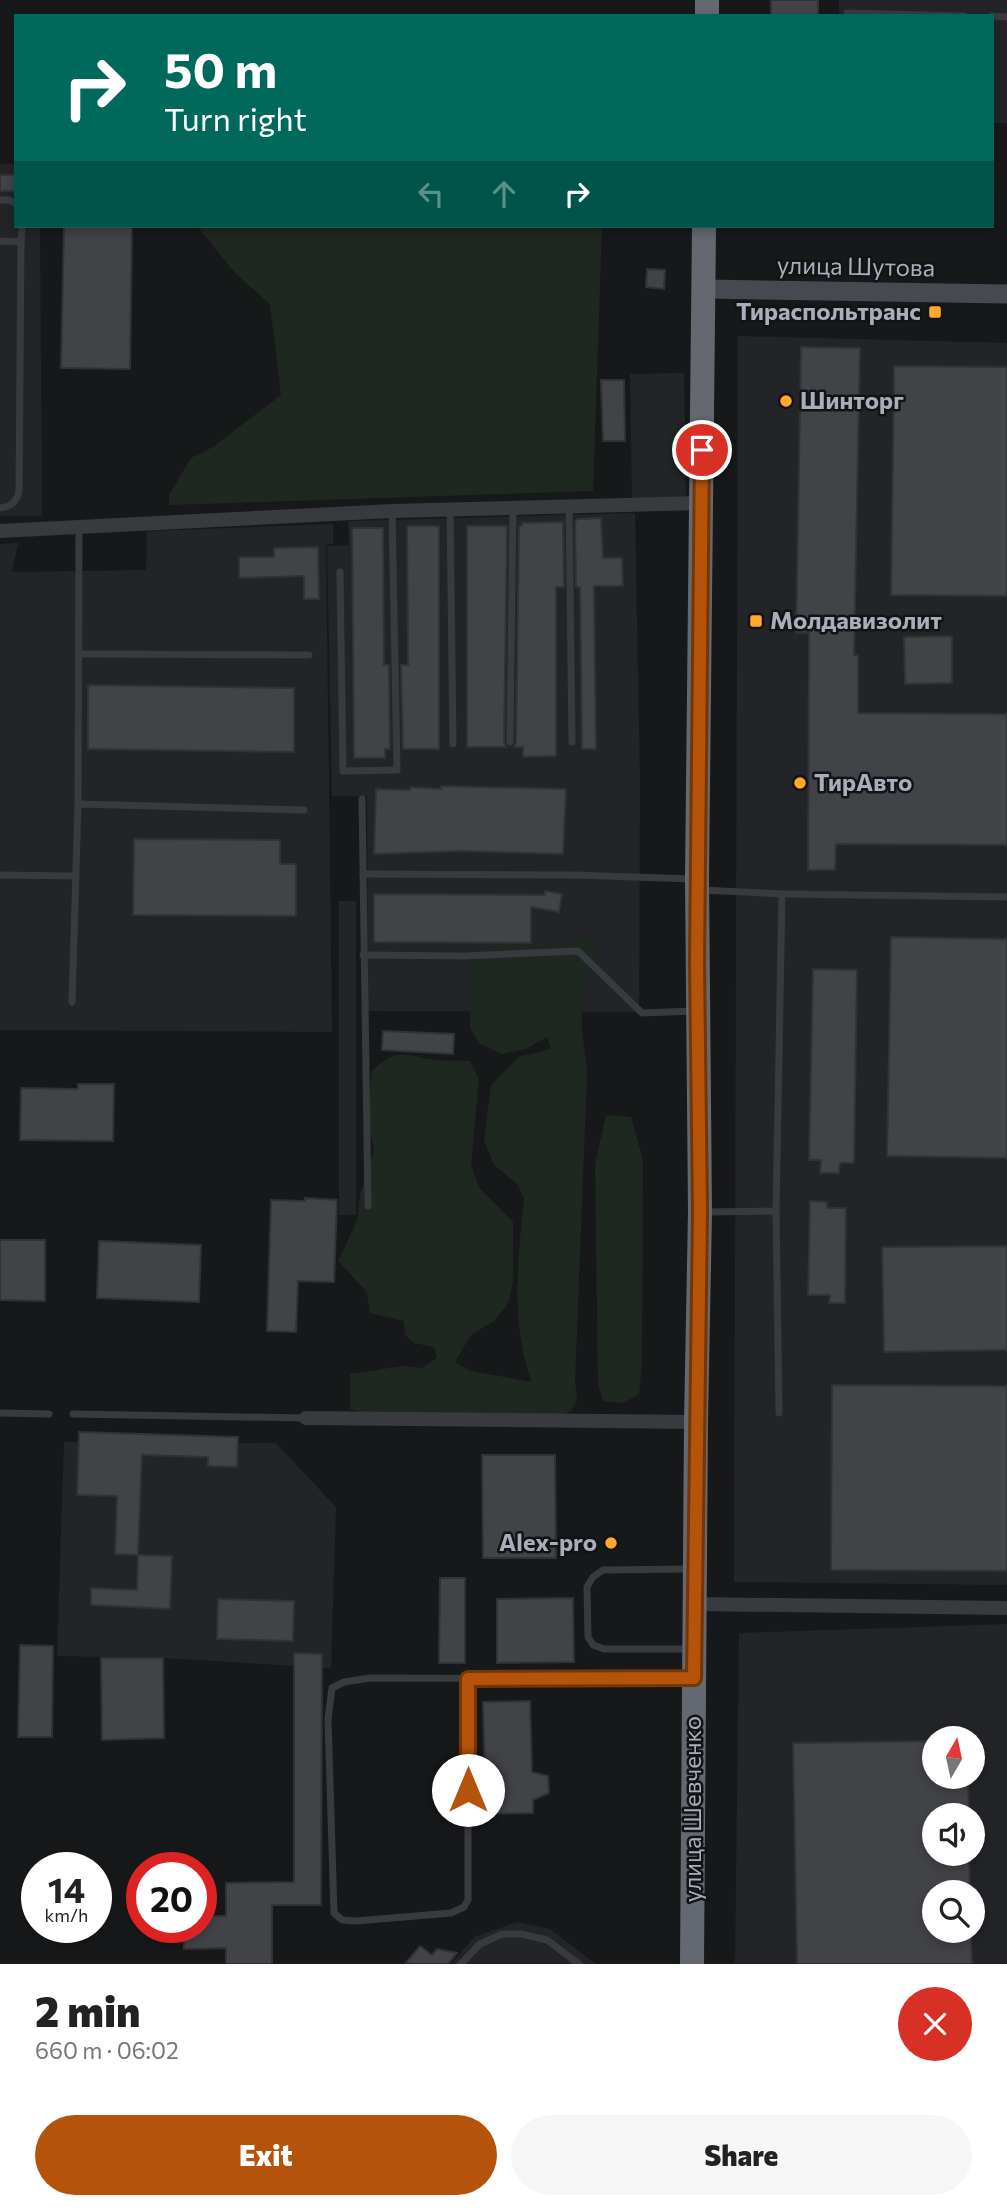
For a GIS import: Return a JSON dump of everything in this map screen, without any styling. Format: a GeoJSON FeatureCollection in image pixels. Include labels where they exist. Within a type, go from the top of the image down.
{"type":"FeatureCollection","features":[{"type":"Feature","properties":{"kind":"highway","name":"улица Шевченко"},"geometry":{"type":"LineString","coordinates":[[692,1964],[700,1212],[697,885],[704,228]]}},
{"type":"Feature","properties":{"kind":"street","name":"улица Шутова"},"geometry":{"type":"LineString","coordinates":[[704,289],[1007,294]]}},
{"type":"Feature","properties":{"kind":"street"},"geometry":{"type":"LineString","coordinates":[[2,533],[392,511],[701,503]]}},
{"type":"Feature","properties":{"kind":"street"},"geometry":{"type":"LineString","coordinates":[[306,1418],[696,1422]]}},
{"type":"Feature","properties":{"kind":"street"},"geometry":{"type":"LineString","coordinates":[[695,1604],[1007,1608]]}},
{"type":"Feature","properties":{"kind":"lane"},"geometry":{"type":"LineString","coordinates":[[847,13],[886,14]]}},
{"type":"Feature","properties":{"kind":"lane"},"geometry":{"type":"LineString","coordinates":[[0,508],[6,508],[16,501],[19,492],[22,228]]}},
{"type":"Feature","properties":{"kind":"lane"},"geometry":{"type":"LineString","coordinates":[[0,241],[21,242]]}},
{"type":"Feature","properties":{"kind":"lane"},"geometry":{"type":"LineString","coordinates":[[569,506],[572,742]]}},
{"type":"Feature","properties":{"kind":"lane"},"geometry":{"type":"LineString","coordinates":[[510,742],[513,508]]}},
{"type":"Feature","properties":{"kind":"lane"},"geometry":{"type":"LineString","coordinates":[[450,509],[453,744]]}},
{"type":"Feature","properties":{"kind":"lane"},"geometry":{"type":"LineString","coordinates":[[340,572],[344,771],[397,770],[392,511]]}},
{"type":"Feature","properties":{"kind":"lane"},"geometry":{"type":"LineString","coordinates":[[72,1002],[78,804],[79,527]]}},
{"type":"Feature","properties":{"kind":"lane"},"geometry":{"type":"LineString","coordinates":[[79,654],[309,655]]}},
{"type":"Feature","properties":{"kind":"lane"},"geometry":{"type":"LineString","coordinates":[[362,799],[368,1206]]}},
{"type":"Feature","properties":{"kind":"lane"},"geometry":{"type":"LineString","coordinates":[[78,804],[304,810]]}},
{"type":"Feature","properties":{"kind":"lane"},"geometry":{"type":"LineString","coordinates":[[363,874],[574,875],[782,894],[1007,897]]}},
{"type":"Feature","properties":{"kind":"lane"},"geometry":{"type":"LineString","coordinates":[[0,875],[76,876]]}},
{"type":"Feature","properties":{"kind":"lane"},"geometry":{"type":"LineString","coordinates":[[779,1413],[776,1211],[782,894]]}},
{"type":"Feature","properties":{"kind":"lane"},"geometry":{"type":"LineString","coordinates":[[363,955],[465,956],[578,951],[642,1013],[697,1011]]}},
{"type":"Feature","properties":{"kind":"lane"},"geometry":{"type":"LineString","coordinates":[[700,1212],[776,1211]]}},
{"type":"Feature","properties":{"kind":"lane"},"geometry":{"type":"LineString","coordinates":[[0,1413],[49,1414]]}},
{"type":"Feature","properties":{"kind":"lane"},"geometry":{"type":"LineString","coordinates":[[73,1414],[306,1418]]}},
{"type":"Feature","properties":{"kind":"lane"},"geometry":{"type":"LineString","coordinates":[[694,1649],[604,1650],[593,1645],[588,1637],[587,1587],[593,1577],[603,1570],[695,1569]]}},
{"type":"Feature","properties":{"kind":"lane"},"geometry":{"type":"LineString","coordinates":[[468,1679],[468,1900],[464,1907],[451,1913],[342,1920],[334,1913],[328,1720],[332,1688],[344,1682],[370,1678],[694,1678]]}},
{"type":"Feature","properties":{"kind":"lane"},"geometry":{"type":"LineString","coordinates":[[461,1964],[480,1944],[502,1934],[522,1934],[548,1940],[579,1964]]}},
{"type":"Feature","properties":{"kind":"shaded area"},"geometry":{"type":"Polygon","coordinates":[[[839,0],[1007,0],[1007,123],[994,123],[994,14],[839,14],[839,0]]]}},
{"type":"Feature","properties":{"kind":"shaded area"},"geometry":{"type":"Polygon","coordinates":[[[0,164],[14,164],[14,228],[40,228],[42,516],[0,516],[0,164]]]}},
{"type":"Feature","properties":{"kind":"shaded area"},"geometry":{"type":"Polygon","coordinates":[[[199,228],[602,228],[593,491],[169,505],[169,495],[191,458],[213,447],[281,395],[270,304],[236,274],[199,228]]]}},
{"type":"Feature","properties":{"kind":"shaded area"},"geometry":{"type":"Polygon","coordinates":[[[738,336],[1007,343],[1007,1585],[734,1582],[738,336]]]}},
{"type":"Feature","properties":{"kind":"shaded area"},"geometry":{"type":"Polygon","coordinates":[[[684,373],[686,498],[632,499],[630,374],[684,373]]]}},
{"type":"Feature","properties":{"kind":"shaded area"},"geometry":{"type":"Polygon","coordinates":[[[635,513],[640,779],[639,1012],[368,1011],[367,796],[332,796],[327,546],[349,545],[348,521],[635,513]]]}},
{"type":"Feature","properties":{"kind":"shaded area"},"geometry":{"type":"Polygon","coordinates":[[[333,524],[333,544],[326,545],[332,1032],[0,1030],[0,544],[18,543],[12,572],[146,570],[147,531],[333,524]]]}},
{"type":"Feature","properties":{"kind":"shaded area"},"geometry":{"type":"Polygon","coordinates":[[[339,901],[356,901],[356,1215],[339,1215],[339,901]]]}},
{"type":"Feature","properties":{"kind":"shaded area"},"geometry":{"type":"Polygon","coordinates":[[[589,938],[598,945],[586,988],[582,1022],[587,1075],[575,1381],[577,1399],[571,1411],[562,1415],[370,1414],[350,1409],[350,1374],[403,1366],[422,1368],[437,1358],[434,1347],[414,1343],[405,1335],[404,1321],[370,1313],[367,1292],[338,1261],[357,1221],[360,1195],[374,1150],[367,1115],[372,1071],[395,1055],[470,1061],[479,1079],[471,1165],[479,1187],[513,1222],[513,1282],[508,1304],[494,1321],[471,1335],[455,1362],[470,1371],[532,1382],[525,1360],[518,1314],[518,1267],[524,1197],[517,1184],[494,1165],[484,1140],[491,1085],[519,1057],[551,1049],[547,1037],[526,1049],[502,1054],[480,1044],[470,1028],[469,965],[479,951],[489,946],[556,946],[589,938]]]}},
{"type":"Feature","properties":{"kind":"shaded area"},"geometry":{"type":"Polygon","coordinates":[[[606,1115],[631,1117],[643,1160],[642,1363],[639,1394],[624,1403],[603,1401],[598,1385],[595,1164],[606,1115]]]}},
{"type":"Feature","properties":{"kind":"shaded area"},"geometry":{"type":"Polygon","coordinates":[[[64,1442],[276,1443],[336,1507],[331,1668],[163,1658],[57,1656],[64,1442]]]}},
{"type":"Feature","properties":{"kind":"shaded area"},"geometry":{"type":"Polygon","coordinates":[[[1007,1624],[1007,1964],[735,1964],[739,1633],[1007,1624]]]}},
{"type":"Feature","properties":{"kind":"shaded area"},"geometry":{"type":"Polygon","coordinates":[[[517,1922],[550,1929],[596,1964],[451,1964],[474,1937],[517,1922]]]}},
{"type":"Feature","properties":{"kind":"building"},"geometry":{"type":"Polygon","coordinates":[[[771,0],[818,0],[818,14],[771,14],[771,0]]]}},
{"type":"Feature","properties":{"kind":"building"},"geometry":{"type":"Polygon","coordinates":[[[0,175],[14,175],[14,191],[0,191],[0,175]]]}},
{"type":"Feature","properties":{"kind":"building"},"geometry":{"type":"Polygon","coordinates":[[[64,228],[132,228],[130,369],[61,368],[64,228]]]}},
{"type":"Feature","properties":{"kind":"building"},"geometry":{"type":"Polygon","coordinates":[[[647,269],[665,270],[664,289],[646,287],[647,269]]]}},
{"type":"Feature","properties":{"kind":"building"},"geometry":{"type":"Polygon","coordinates":[[[801,347],[860,348],[854,655],[858,655],[858,713],[1007,714],[1007,845],[836,844],[835,870],[808,870],[809,633],[796,633],[801,347]]]}},
{"type":"Feature","properties":{"kind":"building"},"geometry":{"type":"Polygon","coordinates":[[[894,366],[1007,367],[1007,596],[891,595],[894,366]]]}},
{"type":"Feature","properties":{"kind":"building"},"geometry":{"type":"Polygon","coordinates":[[[601,380],[624,380],[625,441],[603,441],[601,380]]]}},
{"type":"Feature","properties":{"kind":"building"},"geometry":{"type":"Polygon","coordinates":[[[601,518],[603,558],[622,558],[623,586],[594,586],[596,749],[582,749],[580,587],[576,587],[575,522],[577,519],[601,518]]]}},
{"type":"Feature","properties":{"kind":"building"},"geometry":{"type":"Polygon","coordinates":[[[563,522],[564,587],[556,587],[556,756],[523,757],[523,747],[514,747],[519,526],[522,526],[522,523],[563,522]]]}},
{"type":"Feature","properties":{"kind":"building"},"geometry":{"type":"Polygon","coordinates":[[[407,526],[439,526],[439,749],[403,749],[401,665],[408,665],[407,526]]]}},
{"type":"Feature","properties":{"kind":"building"},"geometry":{"type":"Polygon","coordinates":[[[467,526],[507,526],[506,747],[467,747],[467,526]]]}},
{"type":"Feature","properties":{"kind":"building"},"geometry":{"type":"Polygon","coordinates":[[[352,528],[383,528],[384,665],[389,665],[390,749],[385,749],[385,758],[354,758],[352,528]]]}},
{"type":"Feature","properties":{"kind":"building"},"geometry":{"type":"Polygon","coordinates":[[[318,547],[319,599],[304,599],[304,576],[239,578],[239,557],[274,557],[274,548],[318,547]]]}},
{"type":"Feature","properties":{"kind":"building"},"geometry":{"type":"Polygon","coordinates":[[[952,636],[952,683],[905,684],[904,637],[952,636]]]}},
{"type":"Feature","properties":{"kind":"building"},"geometry":{"type":"Polygon","coordinates":[[[88,685],[294,688],[294,752],[88,749],[88,685]]]}},
{"type":"Feature","properties":{"kind":"building"},"geometry":{"type":"Polygon","coordinates":[[[441,786],[566,789],[563,854],[461,851],[374,854],[376,789],[441,789],[441,786]]]}},
{"type":"Feature","properties":{"kind":"building"},"geometry":{"type":"Polygon","coordinates":[[[134,839],[280,840],[280,864],[296,864],[296,916],[133,915],[134,839]]]}},
{"type":"Feature","properties":{"kind":"building"},"geometry":{"type":"Polygon","coordinates":[[[545,891],[562,894],[559,912],[531,907],[531,943],[374,942],[374,894],[545,895],[545,891]]]}},
{"type":"Feature","properties":{"kind":"building"},"geometry":{"type":"Polygon","coordinates":[[[891,937],[1007,939],[1007,1158],[887,1156],[891,937]]]}},
{"type":"Feature","properties":{"kind":"building"},"geometry":{"type":"Polygon","coordinates":[[[813,969],[857,970],[854,1163],[840,1163],[839,1173],[820,1173],[821,1160],[809,1160],[813,969]]]}},
{"type":"Feature","properties":{"kind":"building"},"geometry":{"type":"Polygon","coordinates":[[[383,1031],[454,1034],[453,1054],[382,1050],[383,1031]]]}},
{"type":"Feature","properties":{"kind":"building"},"geometry":{"type":"Polygon","coordinates":[[[78,1084],[114,1084],[113,1141],[20,1140],[21,1088],[78,1089],[78,1084]]]}},
{"type":"Feature","properties":{"kind":"building"},"geometry":{"type":"Polygon","coordinates":[[[305,1198],[337,1200],[334,1282],[298,1281],[296,1332],[267,1331],[271,1200],[305,1201],[305,1198]]]}},
{"type":"Feature","properties":{"kind":"building"},"geometry":{"type":"Polygon","coordinates":[[[810,1201],[827,1202],[827,1208],[846,1208],[845,1303],[829,1303],[830,1295],[808,1295],[810,1201]]]}},
{"type":"Feature","properties":{"kind":"building"},"geometry":{"type":"Polygon","coordinates":[[[0,1240],[45,1240],[45,1301],[0,1300],[0,1240]]]}},
{"type":"Feature","properties":{"kind":"building"},"geometry":{"type":"Polygon","coordinates":[[[99,1241],[201,1245],[199,1302],[97,1298],[99,1241]]]}},
{"type":"Feature","properties":{"kind":"building"},"geometry":{"type":"Polygon","coordinates":[[[1007,1246],[1007,1350],[884,1352],[882,1247],[1007,1246]]]}},
{"type":"Feature","properties":{"kind":"building"},"geometry":{"type":"Polygon","coordinates":[[[832,1385],[1007,1386],[1007,1571],[831,1570],[832,1385]]]}},
{"type":"Feature","properties":{"kind":"building"},"geometry":{"type":"Polygon","coordinates":[[[79,1432],[238,1437],[237,1467],[208,1466],[208,1457],[142,1455],[138,1555],[115,1554],[117,1496],[77,1495],[79,1432]]]}},
{"type":"Feature","properties":{"kind":"building"},"geometry":{"type":"Polygon","coordinates":[[[482,1455],[555,1455],[556,1558],[483,1558],[482,1455]]]}},
{"type":"Feature","properties":{"kind":"building"},"geometry":{"type":"Polygon","coordinates":[[[138,1555],[172,1556],[170,1609],[91,1605],[91,1588],[137,1590],[138,1555]]]}},
{"type":"Feature","properties":{"kind":"building"},"geometry":{"type":"Polygon","coordinates":[[[440,1578],[465,1578],[465,1663],[439,1663],[440,1578]]]}},
{"type":"Feature","properties":{"kind":"building"},"geometry":{"type":"Polygon","coordinates":[[[573,1598],[574,1662],[497,1663],[497,1599],[573,1598]]]}},
{"type":"Feature","properties":{"kind":"building"},"geometry":{"type":"Polygon","coordinates":[[[218,1599],[294,1601],[293,1641],[217,1639],[218,1599]]]}},
{"type":"Feature","properties":{"kind":"building"},"geometry":{"type":"Polygon","coordinates":[[[20,1645],[53,1646],[52,1737],[18,1737],[20,1645]]]}},
{"type":"Feature","properties":{"kind":"building"},"geometry":{"type":"Polygon","coordinates":[[[294,1653],[322,1654],[321,1905],[272,1905],[272,1964],[226,1964],[226,1948],[184,1949],[184,1943],[217,1943],[217,1916],[226,1916],[226,1883],[294,1882],[294,1653]]]}},
{"type":"Feature","properties":{"kind":"building"},"geometry":{"type":"Polygon","coordinates":[[[101,1658],[163,1658],[164,1738],[102,1740],[101,1658]]]}},
{"type":"Feature","properties":{"kind":"building"},"geometry":{"type":"Polygon","coordinates":[[[530,1701],[532,1772],[548,1776],[549,1793],[533,1800],[533,1813],[486,1814],[483,1702],[530,1701]]]}},
{"type":"Feature","properties":{"kind":"building"},"geometry":{"type":"Polygon","coordinates":[[[922,1741],[922,1789],[968,1789],[969,1803],[922,1803],[922,1866],[969,1866],[970,1880],[922,1880],[922,1943],[971,1943],[972,1964],[797,1964],[793,1743],[922,1741]]]}},
{"type":"Feature","properties":{"kind":"building"},"geometry":{"type":"Polygon","coordinates":[[[420,1946],[432,1955],[437,1949],[457,1953],[448,1964],[405,1964],[420,1946]]]}},
{"type":"Feature","properties":{"kind":"place","name":"Тираспольтранс"},"geometry":{"type":"Point","coordinates":[935,312]}},
{"type":"Feature","properties":{"kind":"place","name":"Шинторг"},"geometry":{"type":"Point","coordinates":[786,401]}},
{"type":"Feature","properties":{"kind":"place","name":"Молдавизолит"},"geometry":{"type":"Point","coordinates":[756,621]}},
{"type":"Feature","properties":{"kind":"place","name":"ТирАвто"},"geometry":{"type":"Point","coordinates":[800,783]}},
{"type":"Feature","properties":{"kind":"place","name":"Alex-pro"},"geometry":{"type":"Point","coordinates":[611,1543]}},
{"type":"Feature","properties":{"kind":"route"},"geometry":{"type":"LineString","coordinates":[[468,1790],[468,1679],[694,1678],[700,1212],[697,879],[702,450]]}}]}
